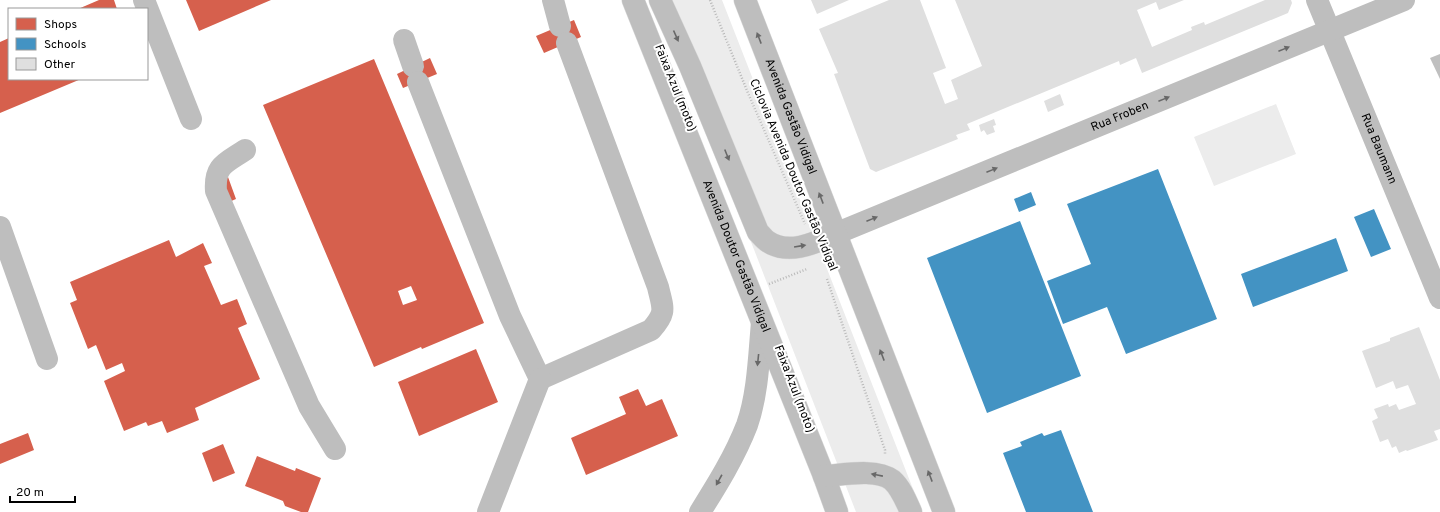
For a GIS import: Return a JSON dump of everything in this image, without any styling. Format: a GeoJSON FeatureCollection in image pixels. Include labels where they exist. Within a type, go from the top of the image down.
{"type":"FeatureCollection","features":[{"type":"Feature","properties":{"kind":"main road"},"geometry":{"type":"LineString","coordinates":[[488,512],[540,379],[651,330],[661,319],[663,307],[658,287],[564,34],[553,0]]}},
{"type":"Feature","properties":{"kind":"main road","name":"Avenida Doutor Gastão Vidigal"},"geometry":{"type":"LineString","coordinates":[[633,0],[762,322],[826,476],[839,512]]}},
{"type":"Feature","properties":{"kind":"main road","name":"Faixa Azul (moto)"},"geometry":{"type":"LineString","coordinates":[[639,0],[803,409],[826,476]]}},
{"type":"Feature","properties":{"kind":"main road","name":"Rua Froben"},"geometry":{"type":"LineString","coordinates":[[660,0],[690,66],[758,232],[767,241],[778,246],[798,248],[814,244],[1404,0]]}},
{"type":"Feature","properties":{"kind":"main road","name":"Avenida Gastão Vidigal"},"geometry":{"type":"LineString","coordinates":[[745,0],[836,234]]}},
{"type":"Feature","properties":{"kind":"main road","name":"Rua Baumann"},"geometry":{"type":"LineString","coordinates":[[1317,0],[1440,298]]}},
{"type":"Feature","properties":{"kind":"main road"},"geometry":{"type":"LineString","coordinates":[[148,10],[191,119]]}},
{"type":"Feature","properties":{"kind":"main road"},"geometry":{"type":"LineString","coordinates":[[404,40],[415,74],[510,316],[540,379]]}},
{"type":"Feature","properties":{"kind":"main road"},"geometry":{"type":"LineString","coordinates":[[245,150],[221,167],[217,174],[216,192],[309,406],[335,449]]}},
{"type":"Feature","properties":{"kind":"main road"},"geometry":{"type":"LineString","coordinates":[[0,227],[47,359]]}},
{"type":"Feature","properties":{"kind":"main road"},"geometry":{"type":"LineString","coordinates":[[836,234],[944,512]]}},
{"type":"Feature","properties":{"kind":"main road"},"geometry":{"type":"LineString","coordinates":[[700,512],[737,447],[747,425],[756,378],[762,322]]}},
{"type":"Feature","properties":{"kind":"main road"},"geometry":{"type":"LineString","coordinates":[[826,476],[862,473],[886,477],[892,481],[904,496],[911,512]]}},
{"type":"Feature","properties":{"kind":"path","name":"Ciclovia Avenida Doutor Gastão Vidigal"},"geometry":{"type":"LineString","coordinates":[[710,0],[748,93],[823,263],[885,450]]}},
{"type":"Feature","properties":{"kind":"path"},"geometry":{"type":"LineString","coordinates":[[755,290],[809,268]]}},
{"type":"Feature","properties":{"kind":"shaded area"},"geometry":{"type":"Polygon","coordinates":[[[657,0],[722,0],[922,512],[856,512],[657,0]]]}},
{"type":"Feature","properties":{"kind":"shaded area"},"geometry":{"type":"Polygon","coordinates":[[[1440,54],[1440,79],[1430,58],[1440,54]]]}},
{"type":"Feature","properties":{"kind":"shaded area"},"geometry":{"type":"Polygon","coordinates":[[[1276,104],[1296,154],[1214,186],[1194,137],[1276,104]]]}},
{"type":"Feature","properties":{"kind":"building: Shops"},"geometry":{"type":"Polygon","coordinates":[[[99,0],[114,0],[117,8],[80,8],[99,0]]]}},
{"type":"Feature","properties":{"kind":"building: Shops"},"geometry":{"type":"Polygon","coordinates":[[[186,0],[271,0],[199,31],[186,0]]]}},
{"type":"Feature","properties":{"kind":"building: Shops"},"geometry":{"type":"Polygon","coordinates":[[[574,20],[581,37],[544,53],[536,36],[574,20]]]}},
{"type":"Feature","properties":{"kind":"building: Shops"},"geometry":{"type":"Polygon","coordinates":[[[8,38],[8,80],[79,80],[0,113],[0,42],[8,38]]]}},
{"type":"Feature","properties":{"kind":"building: Shops"},"geometry":{"type":"Polygon","coordinates":[[[430,58],[437,74],[403,88],[397,74],[430,58]]]}},
{"type":"Feature","properties":{"kind":"building: Shops"},"geometry":{"type":"Polygon","coordinates":[[[374,59],[484,323],[374,367],[263,105],[374,59]],[[411,286],[398,291],[403,305],[417,300],[411,286]]]}},
{"type":"Feature","properties":{"kind":"building: Shops"},"geometry":{"type":"Polygon","coordinates":[[[228,177],[236,199],[229,202],[220,181],[228,177]]]}},
{"type":"Feature","properties":{"kind":"building: Shops"},"geometry":{"type":"Polygon","coordinates":[[[169,240],[176,257],[203,243],[212,263],[204,266],[221,305],[237,299],[247,324],[238,328],[260,379],[195,408],[199,420],[167,433],[162,421],[148,426],[146,422],[124,431],[104,381],[125,371],[122,363],[106,370],[96,345],[88,349],[70,303],[77,300],[70,282],[169,240]]]}},
{"type":"Feature","properties":{"kind":"building: Shops"},"geometry":{"type":"Polygon","coordinates":[[[476,349],[498,402],[419,436],[398,382],[476,349]]]}},
{"type":"Feature","properties":{"kind":"building: Shops"},"geometry":{"type":"Polygon","coordinates":[[[638,389],[646,406],[662,399],[678,436],[586,475],[571,438],[626,414],[619,397],[638,389]]]}},
{"type":"Feature","properties":{"kind":"building: Shops"},"geometry":{"type":"Polygon","coordinates":[[[28,433],[34,450],[0,464],[0,444],[28,433]]]}},
{"type":"Feature","properties":{"kind":"building: Shops"},"geometry":{"type":"Polygon","coordinates":[[[223,444],[235,473],[213,482],[202,453],[223,444]]]}},
{"type":"Feature","properties":{"kind":"building: Shops"},"geometry":{"type":"Polygon","coordinates":[[[257,456],[295,471],[296,468],[321,478],[308,512],[301,512],[285,506],[283,501],[245,486],[257,456]]]}},
{"type":"Feature","properties":{"kind":"building: Schools"},"geometry":{"type":"Polygon","coordinates":[[[1158,169],[1217,319],[1126,354],[1107,307],[1063,324],[1047,281],[1091,264],[1067,204],[1158,169]]]}},
{"type":"Feature","properties":{"kind":"building: Schools"},"geometry":{"type":"Polygon","coordinates":[[[1031,192],[1036,205],[1019,212],[1014,199],[1031,192]]]}},
{"type":"Feature","properties":{"kind":"building: Schools"},"geometry":{"type":"Polygon","coordinates":[[[1374,209],[1391,249],[1371,257],[1354,217],[1374,209]]]}},
{"type":"Feature","properties":{"kind":"building: Schools"},"geometry":{"type":"Polygon","coordinates":[[[1020,221],[1081,376],[987,413],[927,258],[1020,221]]]}},
{"type":"Feature","properties":{"kind":"building: Schools"},"geometry":{"type":"Polygon","coordinates":[[[1336,238],[1348,271],[1253,307],[1241,274],[1336,238]]]}},
{"type":"Feature","properties":{"kind":"building: Schools"},"geometry":{"type":"Polygon","coordinates":[[[1061,430],[1093,512],[1026,512],[1003,453],[1022,446],[1020,442],[1042,433],[1044,436],[1061,430]]]}},
{"type":"Feature","properties":{"kind":"building: Other"},"geometry":{"type":"Polygon","coordinates":[[[811,0],[849,0],[817,14],[811,0]]]}},
{"type":"Feature","properties":{"kind":"building: Other"},"geometry":{"type":"Polygon","coordinates":[[[889,0],[920,0],[946,68],[933,73],[945,104],[958,99],[951,80],[982,66],[955,0],[1184,0],[1159,10],[1156,2],[1137,10],[1152,47],[1192,30],[1191,27],[1204,22],[1205,25],[1265,0],[1291,0],[1292,3],[1288,13],[1142,73],[1136,58],[1120,65],[1119,61],[967,124],[970,130],[956,135],[958,139],[876,172],[870,169],[834,74],[838,73],[819,29],[889,0]]]}},
{"type":"Feature","properties":{"kind":"building: Other"},"geometry":{"type":"Polygon","coordinates":[[[1060,94],[1064,105],[1048,112],[1044,101],[1060,94]]]}},
{"type":"Feature","properties":{"kind":"building: Other"},"geometry":{"type":"Polygon","coordinates":[[[994,119],[996,125],[993,126],[995,132],[987,135],[984,130],[981,132],[979,125],[994,119]]]}},
{"type":"Feature","properties":{"kind":"building: Other"},"geometry":{"type":"Polygon","coordinates":[[[1419,327],[1440,380],[1440,429],[1434,431],[1438,440],[1399,453],[1396,446],[1392,448],[1388,439],[1380,442],[1372,421],[1378,418],[1374,409],[1388,404],[1389,407],[1396,404],[1399,410],[1416,404],[1408,385],[1396,389],[1393,381],[1376,388],[1362,351],[1390,341],[1390,338],[1419,327]]]}}]}
